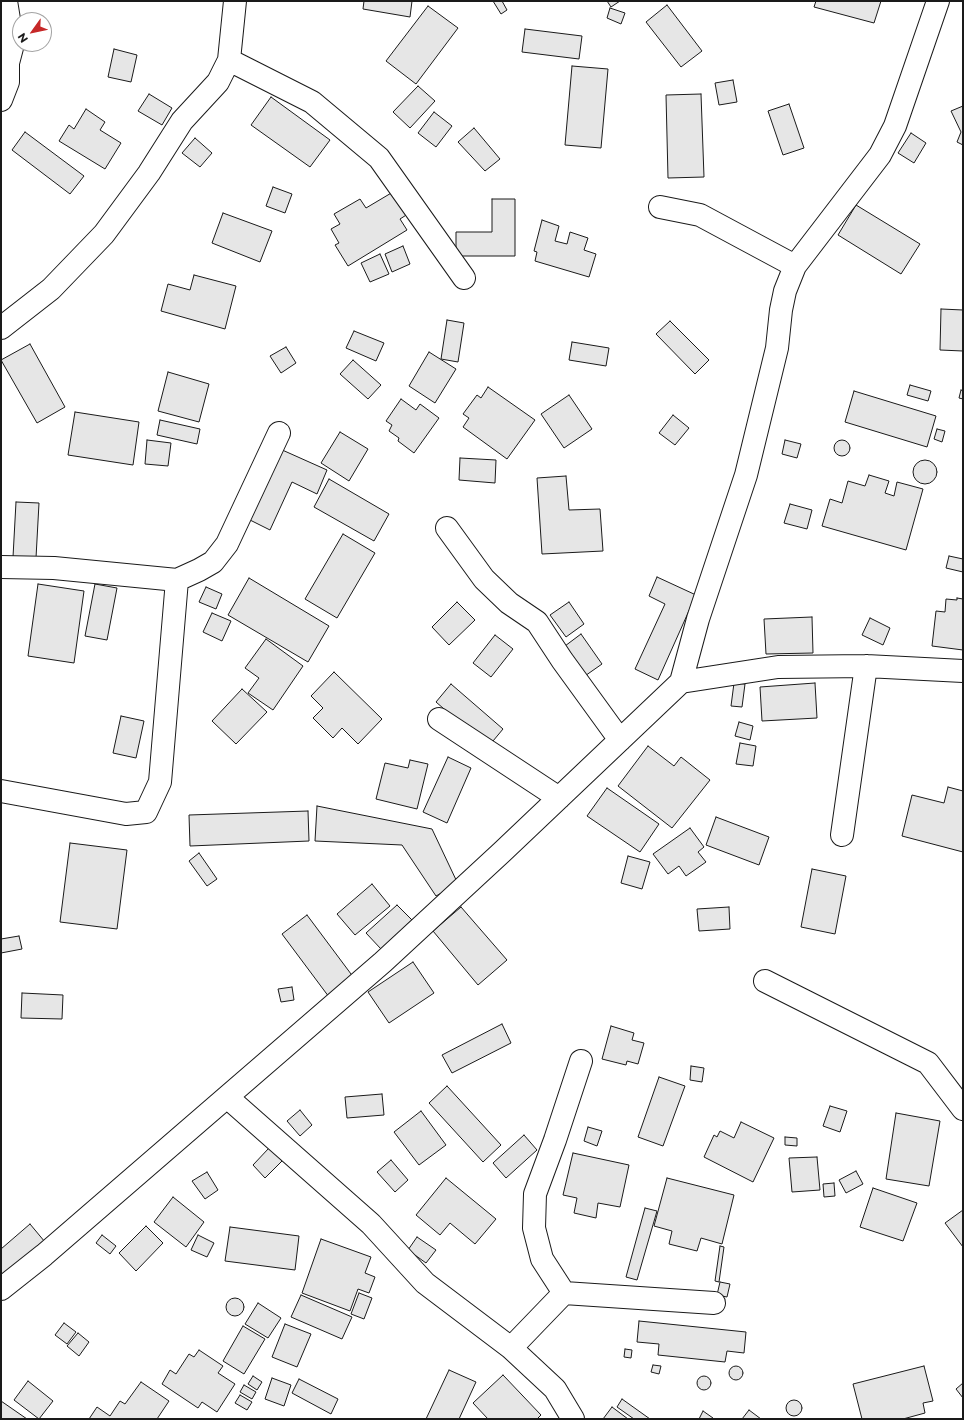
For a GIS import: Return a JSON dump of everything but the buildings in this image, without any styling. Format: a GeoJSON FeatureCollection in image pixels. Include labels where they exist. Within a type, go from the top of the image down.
{"type":"FeatureCollection","features":[{"type":"Feature","properties":{"kind":"street"},"geometry":{"type":"LineString","coordinates":[[1,100],[8,82],[8,63],[13,44],[6,1]]}},
{"type":"Feature","properties":{"kind":"street"},"geometry":{"type":"LineString","coordinates":[[1,328],[51,289],[104,234],[149,174],[182,121],[218,82],[229,60],[235,1]]}},
{"type":"Feature","properties":{"kind":"street"},"geometry":{"type":"LineString","coordinates":[[1,1289],[44,1255],[383,962],[502,852],[681,682],[698,620],[746,475],[777,348],[781,310],[785,291],[795,266],[880,155],[895,126],[938,1]]}},
{"type":"Feature","properties":{"kind":"street"},"geometry":{"type":"LineString","coordinates":[[229,60],[312,102],[379,158],[464,278]]}},
{"type":"Feature","properties":{"kind":"street"},"geometry":{"type":"LineString","coordinates":[[660,207],[700,215],[795,266]]}},
{"type":"Feature","properties":{"kind":"street"},"geometry":{"type":"LineString","coordinates":[[1,567],[54,568],[177,580],[213,562],[227,544],[279,433]]}},
{"type":"Feature","properties":{"kind":"street"},"geometry":{"type":"LineString","coordinates":[[447,528],[484,579],[509,603],[537,622],[562,660],[620,740]]}},
{"type":"Feature","properties":{"kind":"street"},"geometry":{"type":"LineString","coordinates":[[1,791],[126,814],[146,812],[160,782],[177,580]]}},
{"type":"Feature","properties":{"kind":"street"},"geometry":{"type":"LineString","coordinates":[[681,682],[778,667],[866,666],[963,671]]}},
{"type":"Feature","properties":{"kind":"street"},"geometry":{"type":"LineString","coordinates":[[842,835],[866,666]]}},
{"type":"Feature","properties":{"kind":"street"},"geometry":{"type":"LineString","coordinates":[[439,719],[559,798]]}},
{"type":"Feature","properties":{"kind":"street"},"geometry":{"type":"LineString","coordinates":[[765,981],[928,1063],[963,1109]]}},
{"type":"Feature","properties":{"kind":"street"},"geometry":{"type":"LineString","coordinates":[[564,1293],[542,1259],[534,1228],[535,1194],[555,1140],[581,1061]]}},
{"type":"Feature","properties":{"kind":"street"},"geometry":{"type":"LineString","coordinates":[[227,1097],[371,1224],[425,1283],[511,1348],[555,1389],[573,1419]]}},
{"type":"Feature","properties":{"kind":"street"},"geometry":{"type":"LineString","coordinates":[[511,1348],[564,1293],[714,1303]]}}]}
